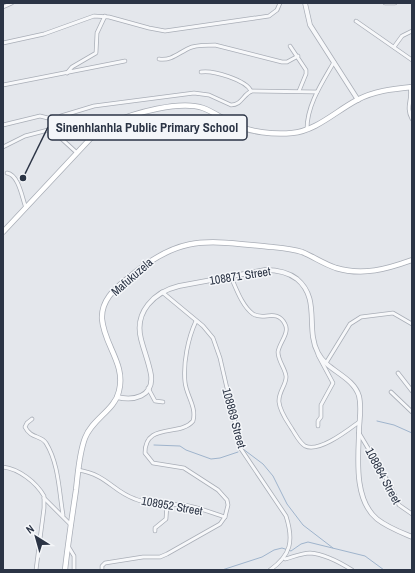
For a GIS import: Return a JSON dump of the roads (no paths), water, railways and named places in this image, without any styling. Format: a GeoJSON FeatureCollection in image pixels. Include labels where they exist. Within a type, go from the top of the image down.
{"type":"FeatureCollection","features":[{"type":"Feature","properties":{"kind":"main road"},"geometry":{"type":"LineString","coordinates":[[3,232],[76,152],[90,139],[112,123],[136,115],[179,106],[202,108],[242,127],[260,131],[286,133],[307,129],[358,100],[379,91],[411,87]]}},
{"type":"Feature","properties":{"kind":"main road","name":"Mafukuzela"},"geometry":{"type":"LineString","coordinates":[[117,397],[121,376],[104,327],[104,309],[110,295],[115,289],[151,260],[168,250],[188,244],[207,242],[288,249],[303,252],[335,267],[361,272],[390,268],[412,260]]}},
{"type":"Feature","properties":{"kind":"main road"},"geometry":{"type":"LineString","coordinates":[[65,570],[78,470],[83,445],[87,433],[94,422],[117,397]]}},
{"type":"Feature","properties":{"kind":"street"},"geometry":{"type":"LineString","coordinates":[[3,7],[12,3]]}},
{"type":"Feature","properties":{"kind":"street"},"geometry":{"type":"LineString","coordinates":[[3,43],[44,34],[90,17],[106,16],[156,30],[165,31],[269,16],[277,10],[280,3]]}},
{"type":"Feature","properties":{"kind":"street"},"geometry":{"type":"LineString","coordinates":[[305,3],[310,25],[358,100]]}},
{"type":"Feature","properties":{"kind":"street"},"geometry":{"type":"LineString","coordinates":[[385,3],[395,3]]}},
{"type":"Feature","properties":{"kind":"street"},"geometry":{"type":"LineString","coordinates":[[67,73],[72,67],[96,53],[97,33],[106,16]]}},
{"type":"Feature","properties":{"kind":"street"},"geometry":{"type":"LineString","coordinates":[[356,21],[412,60]]}},
{"type":"Feature","properties":{"kind":"street"},"geometry":{"type":"LineString","coordinates":[[394,47],[402,36],[412,32]]}},
{"type":"Feature","properties":{"kind":"street"},"geometry":{"type":"LineString","coordinates":[[159,59],[169,59],[186,49],[215,44],[282,62],[287,62],[298,56]]}},
{"type":"Feature","properties":{"kind":"street"},"geometry":{"type":"LineString","coordinates":[[290,46],[298,56],[306,74],[299,91]]}},
{"type":"Feature","properties":{"kind":"street"},"geometry":{"type":"LineString","coordinates":[[3,86],[125,61]]}},
{"type":"Feature","properties":{"kind":"street"},"geometry":{"type":"LineString","coordinates":[[307,129],[308,114],[317,92],[334,62]]}},
{"type":"Feature","properties":{"kind":"street"},"geometry":{"type":"LineString","coordinates":[[201,72],[210,71],[245,83],[251,91]]}},
{"type":"Feature","properties":{"kind":"street"},"geometry":{"type":"LineString","coordinates":[[411,87],[411,97],[408,111],[412,119]]}},
{"type":"Feature","properties":{"kind":"street"},"geometry":{"type":"LineString","coordinates":[[52,129],[56,120],[61,116],[94,106],[194,93],[202,93],[231,105],[235,105],[251,91],[317,92]]}},
{"type":"Feature","properties":{"kind":"street"},"geometry":{"type":"LineString","coordinates":[[3,126],[40,116],[56,120]]}},
{"type":"Feature","properties":{"kind":"street"},"geometry":{"type":"LineString","coordinates":[[3,147],[30,135],[52,129]]}},
{"type":"Feature","properties":{"kind":"street"},"geometry":{"type":"LineString","coordinates":[[52,129],[76,152]]}},
{"type":"Feature","properties":{"kind":"street"},"geometry":{"type":"LineString","coordinates":[[6,173],[14,177],[26,208]]}},
{"type":"Feature","properties":{"kind":"street","name":"108871 Street"},"geometry":{"type":"LineString","coordinates":[[148,388],[151,377],[140,336],[140,322],[149,303],[162,292],[179,286],[272,270],[287,274],[298,280],[306,289],[310,299],[314,344],[318,353],[326,363],[350,382],[357,391],[360,401],[359,467],[366,504],[374,516],[381,522],[412,537]]}},
{"type":"Feature","properties":{"kind":"street"},"geometry":{"type":"LineString","coordinates":[[231,277],[240,296],[253,314],[260,316],[273,315],[279,317],[285,323],[286,331],[278,352],[286,376],[279,396],[279,403],[287,420],[301,442],[310,447],[318,447],[359,422]]}},
{"type":"Feature","properties":{"kind":"street","name":"108869 Street"},"geometry":{"type":"LineString","coordinates":[[162,292],[208,330],[216,343],[241,449],[286,516],[290,529],[288,550],[285,559]]}},
{"type":"Feature","properties":{"kind":"street"},"geometry":{"type":"LineString","coordinates":[[326,363],[350,324],[361,317],[393,312],[412,324]]}},
{"type":"Feature","properties":{"kind":"street"},"geometry":{"type":"LineString","coordinates":[[102,570],[102,566],[105,563],[143,557],[160,557],[167,554],[220,524],[228,511],[227,500],[218,490],[184,468],[153,463],[145,453],[146,442],[152,436],[183,427],[194,421],[194,413],[185,382],[189,342],[196,321]]}},
{"type":"Feature","properties":{"kind":"street"},"geometry":{"type":"LineString","coordinates":[[318,353],[333,383],[321,405],[321,417],[318,421],[318,426]]}},
{"type":"Feature","properties":{"kind":"street"},"geometry":{"type":"LineString","coordinates":[[398,374],[412,391]]}},
{"type":"Feature","properties":{"kind":"street"},"geometry":{"type":"LineString","coordinates":[[117,397],[127,399],[136,398],[143,394],[148,388],[155,401],[163,402]]}},
{"type":"Feature","properties":{"kind":"street"},"geometry":{"type":"LineString","coordinates":[[391,392],[412,412]]}},
{"type":"Feature","properties":{"kind":"street"},"geometry":{"type":"LineString","coordinates":[[32,419],[25,427],[30,434],[43,439],[47,444],[57,477],[63,516]]}},
{"type":"Feature","properties":{"kind":"street","name":"108864 Street"},"geometry":{"type":"LineString","coordinates":[[359,433],[390,485],[399,505],[412,514]]}},
{"type":"Feature","properties":{"kind":"street"},"geometry":{"type":"LineString","coordinates":[[3,467],[12,469],[27,478],[38,488],[44,498],[71,525]]}},
{"type":"Feature","properties":{"kind":"street","name":"108952 Street"},"geometry":{"type":"LineString","coordinates":[[78,470],[91,472],[101,476],[134,499],[193,507],[225,517]]}},
{"type":"Feature","properties":{"kind":"street"},"geometry":{"type":"LineString","coordinates":[[36,570],[44,498]]}},
{"type":"Feature","properties":{"kind":"street"},"geometry":{"type":"LineString","coordinates":[[155,531],[155,528],[166,519],[167,504]]}},
{"type":"Feature","properties":{"kind":"street"},"geometry":{"type":"LineString","coordinates":[[68,546],[74,556],[74,570]]}},
{"type":"Feature","properties":{"kind":"street"},"geometry":{"type":"LineString","coordinates":[[270,570],[285,559],[309,553],[337,562],[352,570]]}},
{"type":"Feature","properties":{"kind":"waterway"},"geometry":{"type":"LineString","coordinates":[[377,421],[394,425],[412,433]]}},
{"type":"Feature","properties":{"kind":"waterway"},"geometry":{"type":"LineString","coordinates":[[154,445],[180,446],[186,450],[211,459],[220,458],[238,452]]}},
{"type":"Feature","properties":{"kind":"waterway"},"geometry":{"type":"LineString","coordinates":[[243,449],[263,464],[273,476],[287,504],[303,525],[333,548]]}},
{"type":"Feature","properties":{"kind":"waterway"},"geometry":{"type":"LineString","coordinates":[[222,570],[262,557],[274,550],[282,548],[291,551],[301,544],[308,542],[365,556],[384,570]]}},
{"type":"Feature","properties":{"kind":"place","name":"Sinenhlanhla Public Primary School"},"geometry":{"type":"Point","coordinates":[23,178]}}]}
